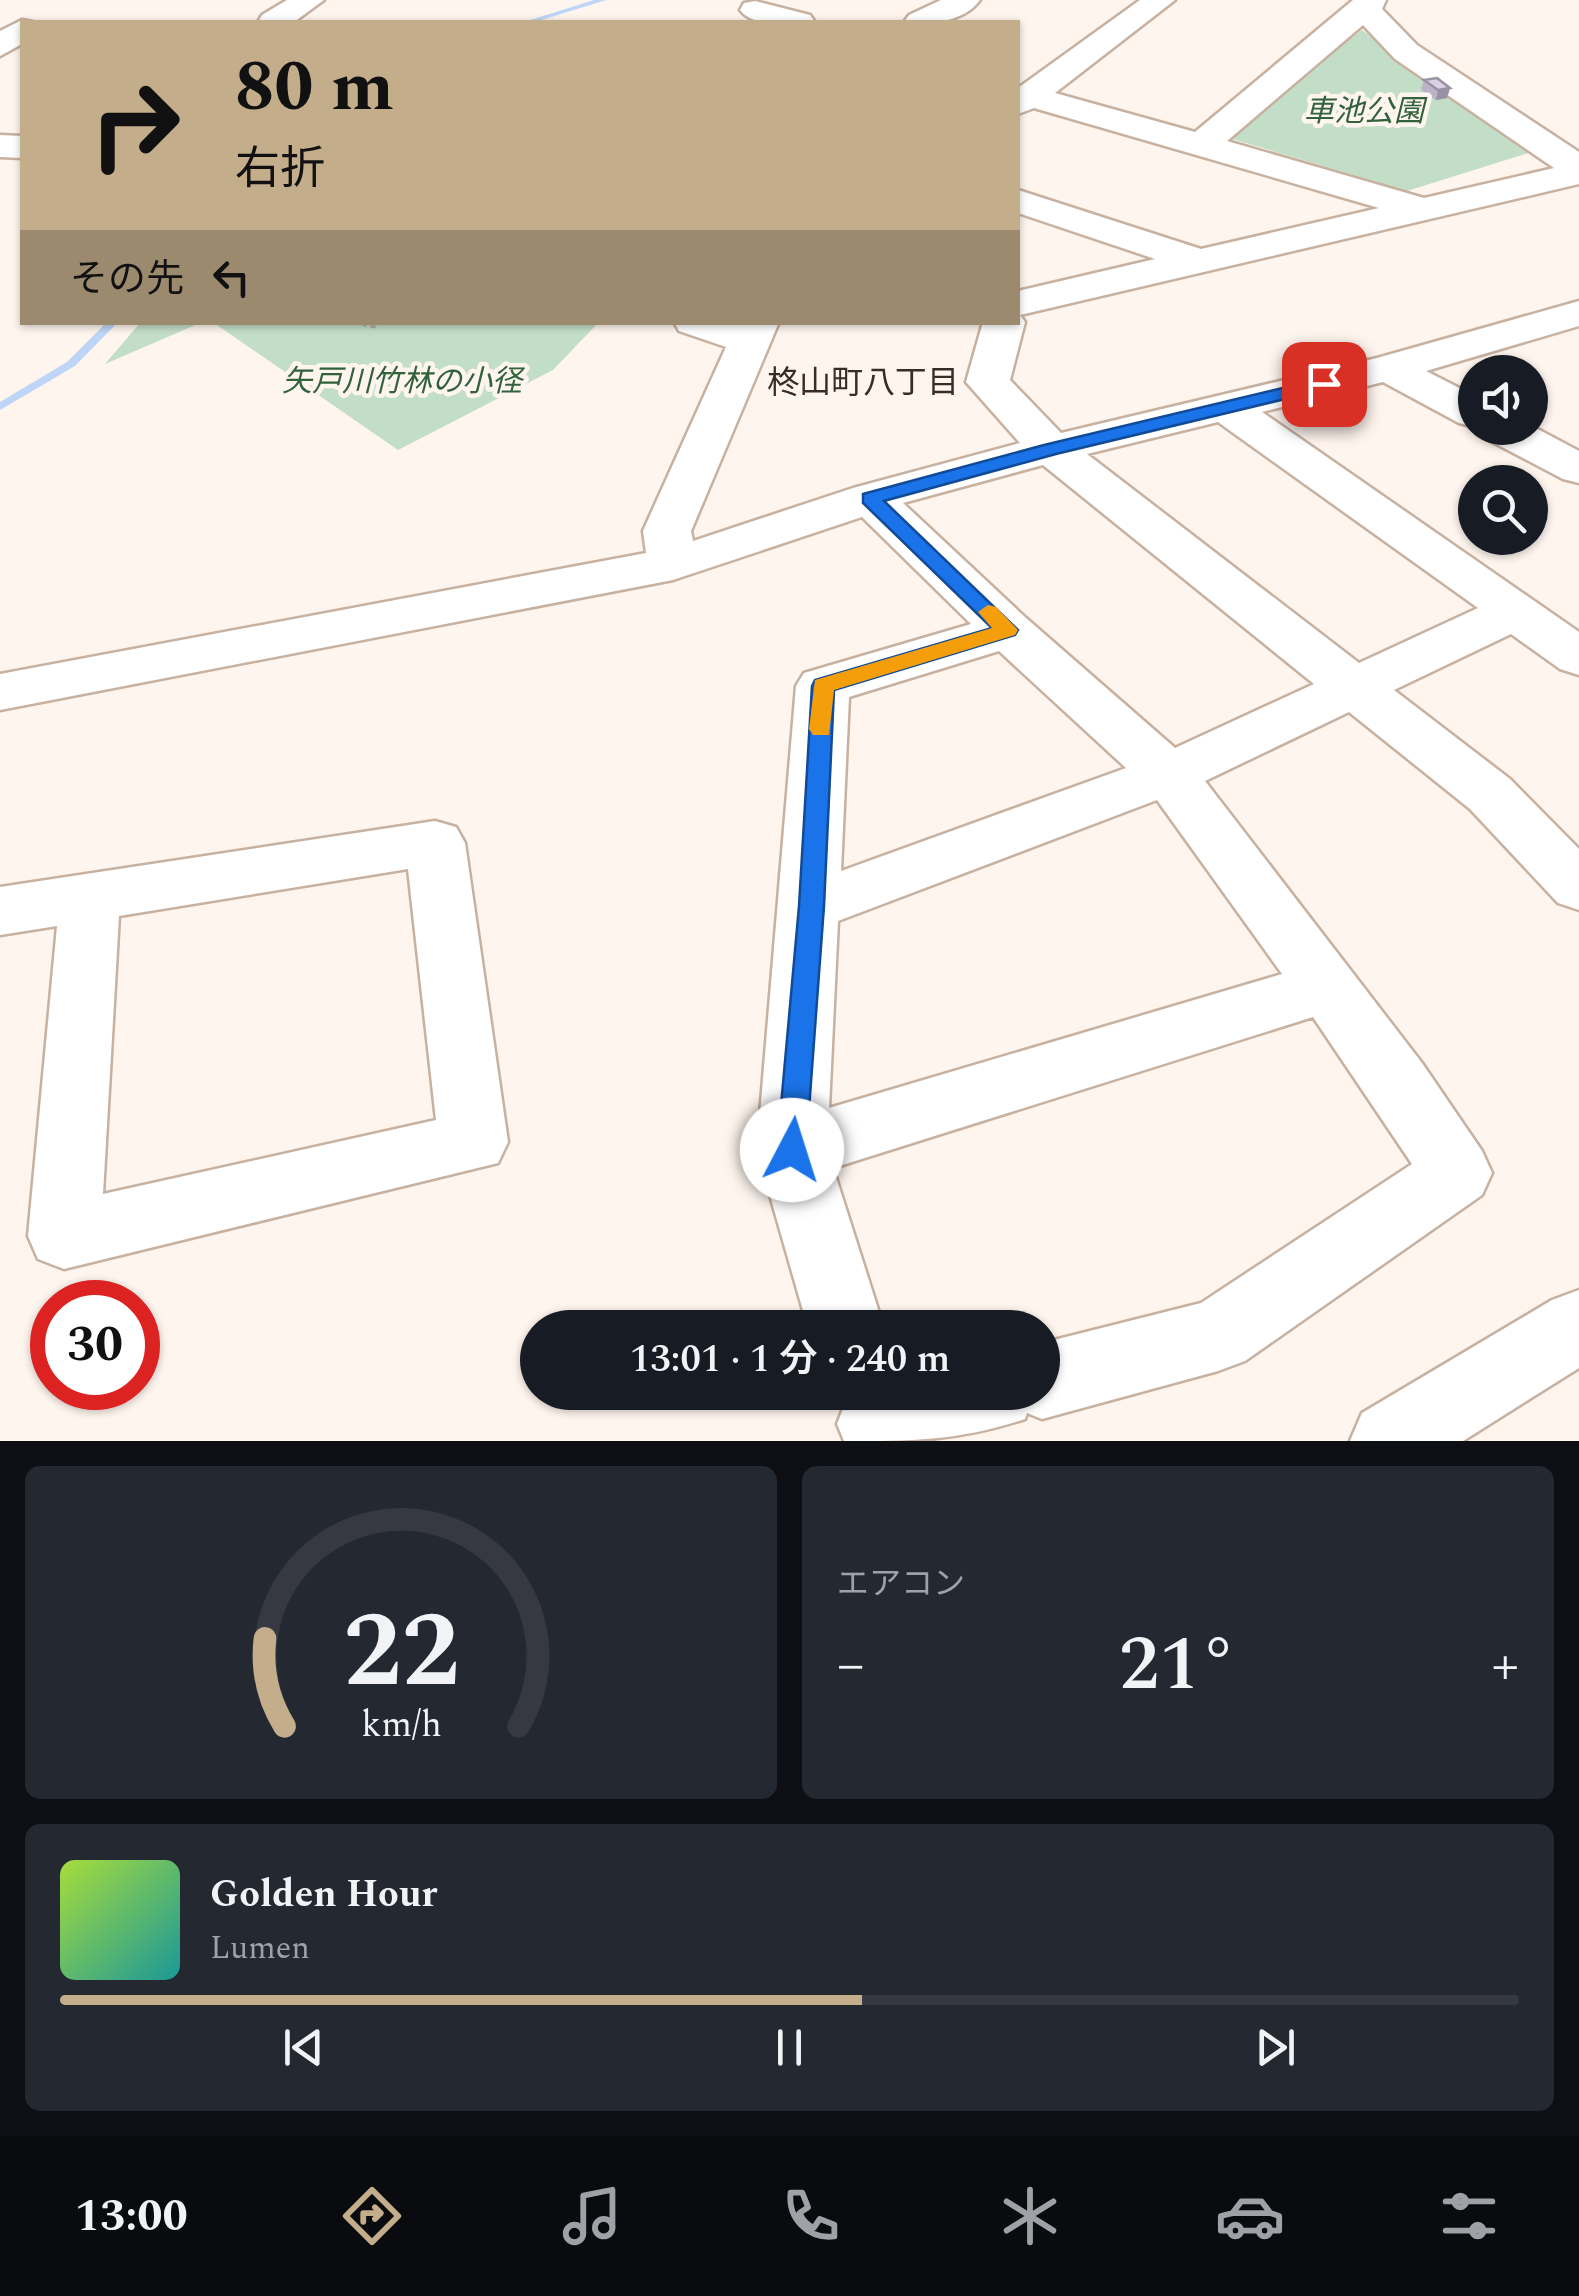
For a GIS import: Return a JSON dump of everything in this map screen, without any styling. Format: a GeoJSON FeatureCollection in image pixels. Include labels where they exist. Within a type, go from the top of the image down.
{"type":"FeatureCollection","features":[{"type":"Feature","properties":{"kind":"street"},"geometry":{"type":"LineString","coordinates":[[277,20],[309,0]]}},
{"type":"Feature","properties":{"kind":"street"},"geometry":{"type":"LineString","coordinates":[[776,0],[755,10],[792,20]]}},
{"type":"Feature","properties":{"kind":"street"},"geometry":{"type":"LineString","coordinates":[[924,20],[965,0]]}},
{"type":"Feature","properties":{"kind":"street"},"geometry":{"type":"LineString","coordinates":[[1116,0],[1156,4]]}},
{"type":"Feature","properties":{"kind":"street"},"geometry":{"type":"LineString","coordinates":[[1024,100],[1156,4]]}},
{"type":"Feature","properties":{"kind":"street"},"geometry":{"type":"LineString","coordinates":[[1201,145],[1366,4],[1406,52],[1579,171]]}},
{"type":"Feature","properties":{"kind":"street"},"geometry":{"type":"LineString","coordinates":[[0,46],[20,31]]}},
{"type":"Feature","properties":{"kind":"street"},"geometry":{"type":"LineString","coordinates":[[1024,100],[1201,145],[1422,209]]}},
{"type":"Feature","properties":{"kind":"street"},"geometry":{"type":"LineString","coordinates":[[1020,302],[1579,171]]}},
{"type":"Feature","properties":{"kind":"street"},"geometry":{"type":"LineString","coordinates":[[1020,202],[1200,261]]}},
{"type":"Feature","properties":{"kind":"street"},"geometry":{"type":"LineString","coordinates":[[0,692],[673,564],[870,498],[1051,449],[1570,322]]}},
{"type":"Feature","properties":{"kind":"street"},"geometry":{"type":"LineString","coordinates":[[673,564],[667,531],[754,332],[712,325]]}},
{"type":"Feature","properties":{"kind":"street"},"geometry":{"type":"LineString","coordinates":[[1003,325],[988,382],[1051,449],[1490,794],[1579,887]]}},
{"type":"Feature","properties":{"kind":"street"},"geometry":{"type":"LineString","coordinates":[[1389,368],[1458,405]]}},
{"type":"Feature","properties":{"kind":"street"},"geometry":{"type":"LineString","coordinates":[[1228,408],[1579,656]]}},
{"type":"Feature","properties":{"kind":"street"},"geometry":{"type":"LineString","coordinates":[[1533,445],[1579,470]]}},
{"type":"Feature","properties":{"kind":"street"},"geometry":{"type":"LineString","coordinates":[[870,498],[1008,630],[1169,774],[1398,1083],[1457,1173],[1218,1334],[1060,1376]]}},
{"type":"Feature","properties":{"kind":"street"},"geometry":{"type":"LineString","coordinates":[[811,906],[1169,774],[1515,612]]}},
{"type":"Feature","properties":{"kind":"street"},"geometry":{"type":"LineString","coordinates":[[841,1310],[792,1150],[823,686],[1008,630]]}},
{"type":"Feature","properties":{"kind":"street"},"geometry":{"type":"LineString","coordinates":[[0,911],[435,843],[473,1142],[64,1236],[90,897]]}},
{"type":"Feature","properties":{"kind":"street"},"geometry":{"type":"LineString","coordinates":[[792,1150],[1327,987]]}},
{"type":"Feature","properties":{"kind":"street"},"geometry":{"type":"LineString","coordinates":[[1390,1441],[1579,1326]]}},
{"type":"Feature","properties":{"kind":"street"},"geometry":{"type":"LineString","coordinates":[[876,1419],[916,1410]]}},
{"type":"Feature","properties":{"kind":"green space","name":"車池公園"},"geometry":{"type":"Polygon","coordinates":[[[1362,30],[1532,152],[1407,191],[1222,136],[1362,30]]]}},
{"type":"Feature","properties":{"kind":"green space","name":"矢戸川竹林の小径"},"geometry":{"type":"Polygon","coordinates":[[[138,325],[195,325],[105,364],[138,325]]]}},
{"type":"Feature","properties":{"kind":"green space","name":"矢戸川竹林の小径"},"geometry":{"type":"Polygon","coordinates":[[[217,325],[596,325],[553,370],[398,450],[217,325]]]}},
{"type":"Feature","properties":{"kind":"building"},"geometry":{"type":"Polygon","coordinates":[[[1437,78],[1450,88],[1438,90],[1424,80],[1437,78]]]}},
{"type":"Feature","properties":{"kind":"waterway"},"geometry":{"type":"LineString","coordinates":[[535,20],[602,0]]}},
{"type":"Feature","properties":{"kind":"waterway"},"geometry":{"type":"LineString","coordinates":[[0,407],[71,364],[110,325]]}},
{"type":"Feature","properties":{"kind":"slow traffic"},"geometry":{"type":"LineString","coordinates":[[821,729],[823,686],[1008,630],[988,612]]}},
{"type":"Feature","properties":{"kind":"district","name":"柊山町八丁目"},"geometry":{"type":"Point","coordinates":[863,383]}},
{"type":"Feature","properties":{"kind":"route"},"geometry":{"type":"LineString","coordinates":[[792,1150],[823,686],[1008,630],[870,498],[1051,449],[1324,384]]}}]}
